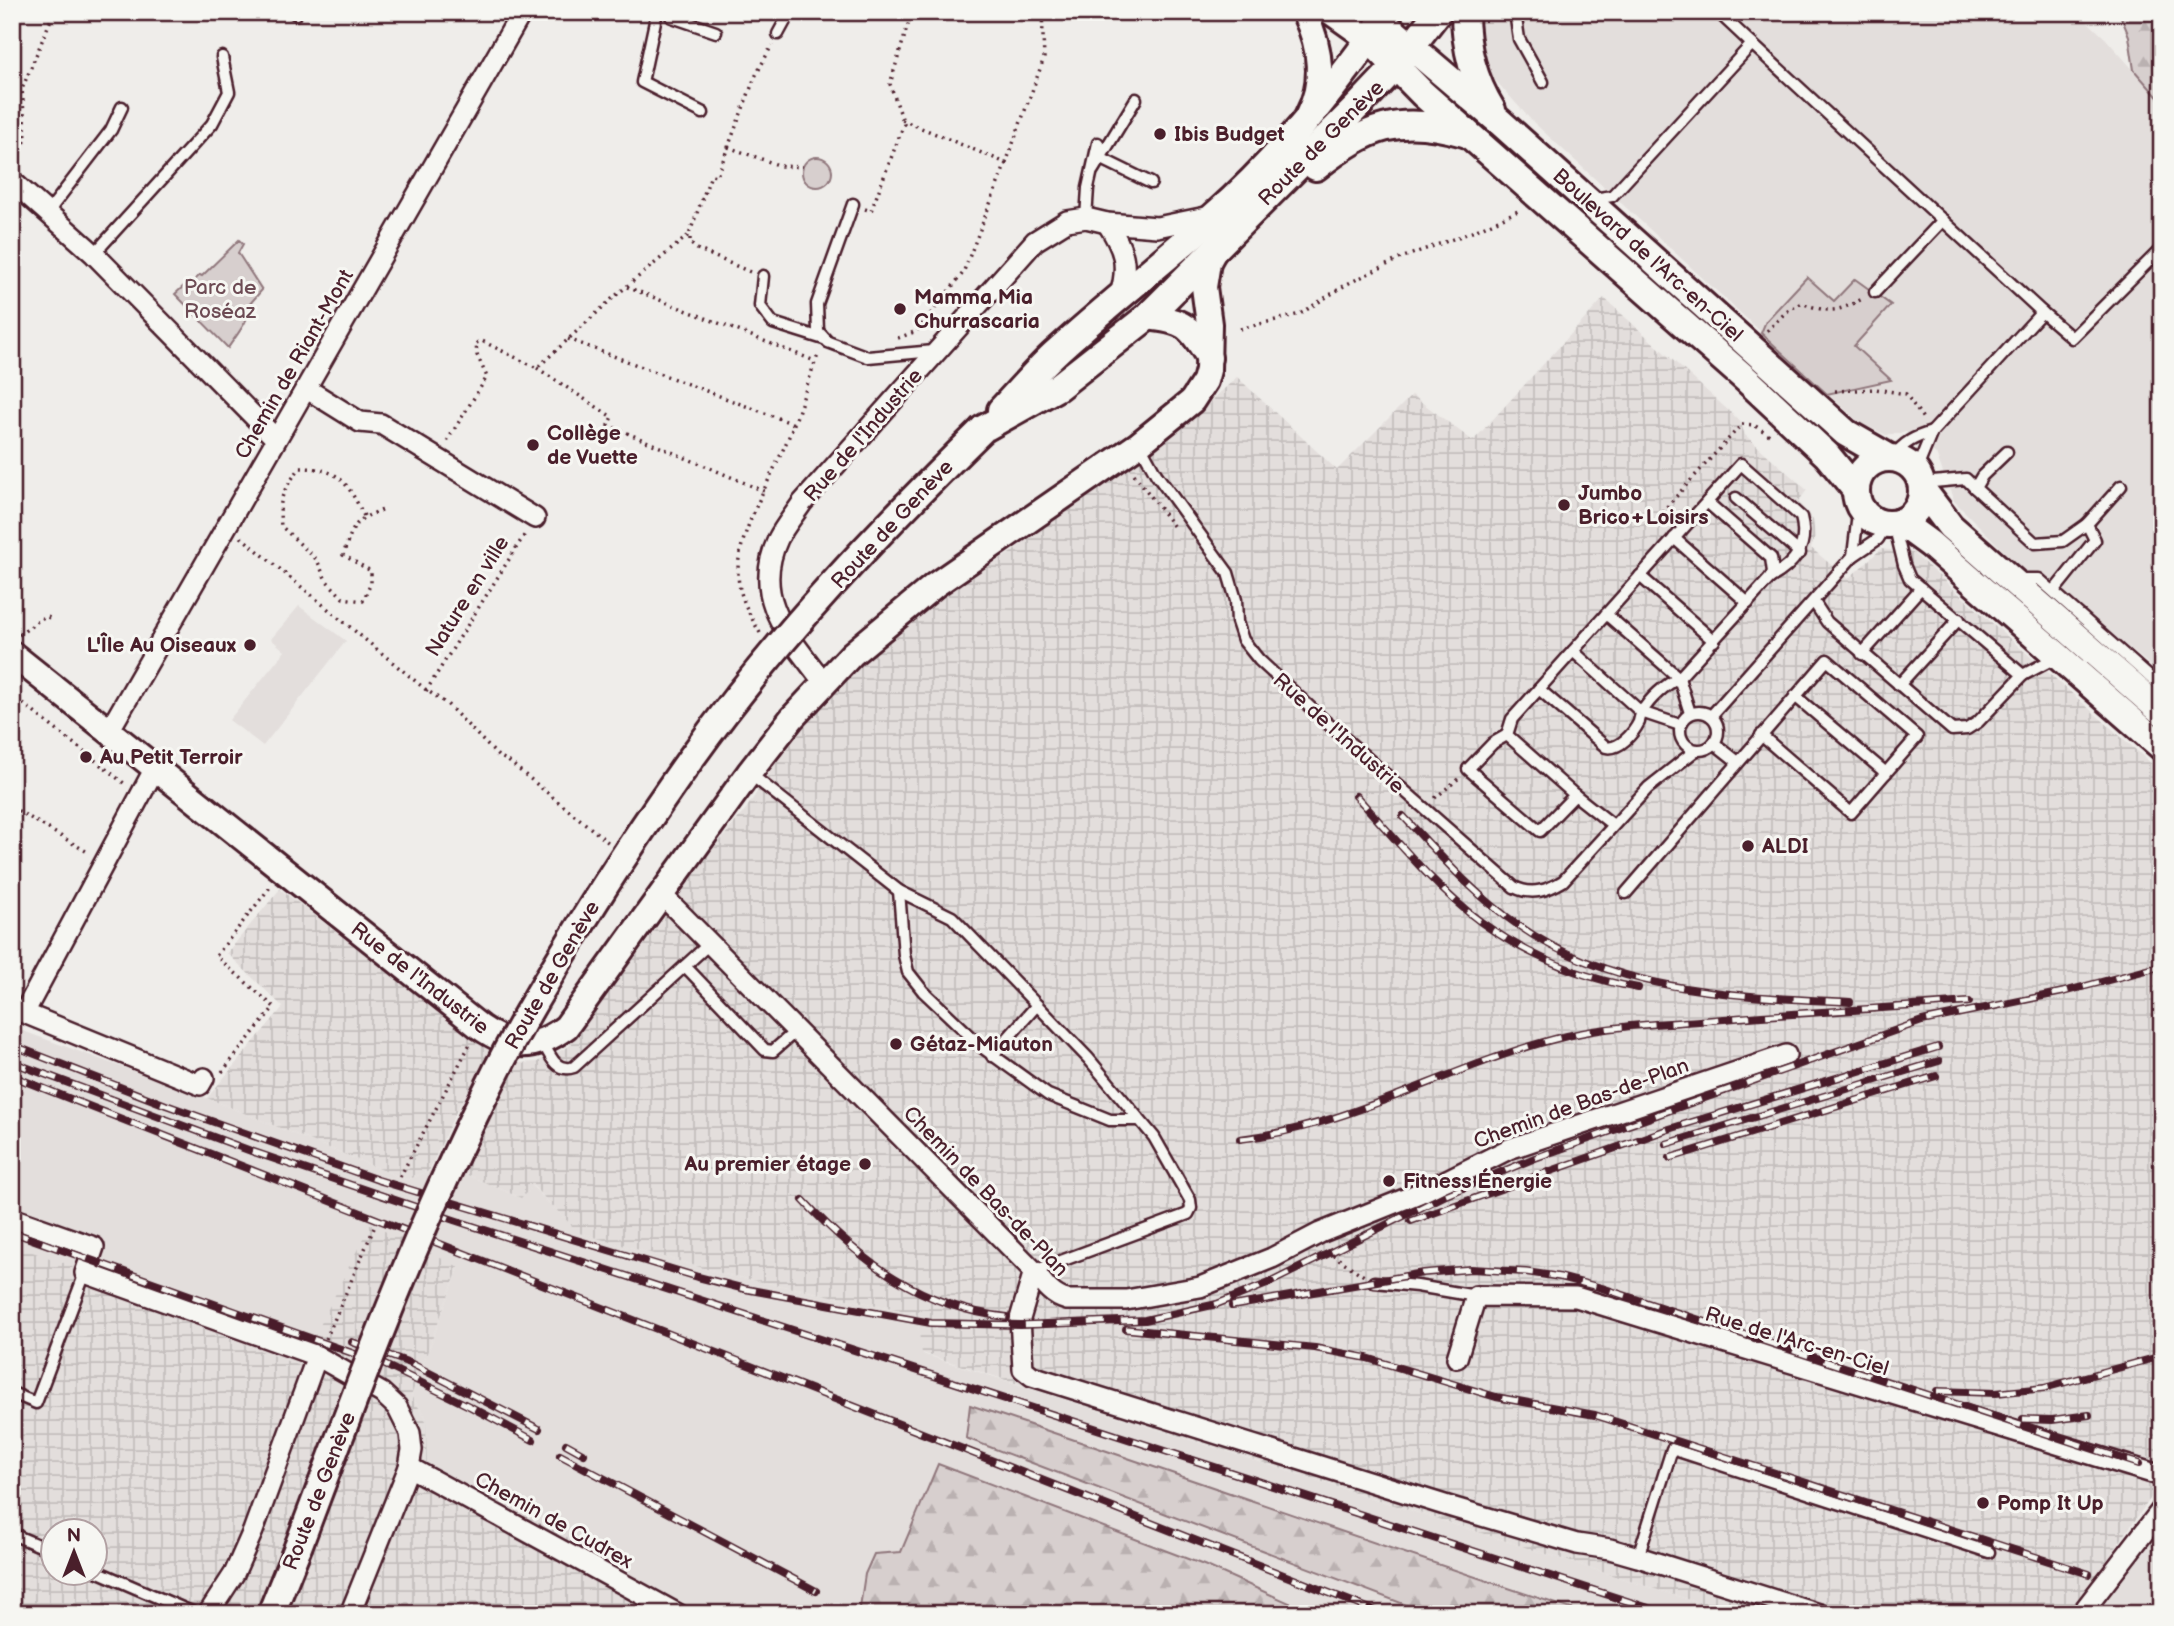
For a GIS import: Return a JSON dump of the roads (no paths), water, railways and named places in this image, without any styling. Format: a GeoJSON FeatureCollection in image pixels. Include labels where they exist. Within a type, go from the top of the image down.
{"type":"FeatureCollection","features":[{"type":"Feature","properties":{"kind":"main road","name":"Route de Genève"},"geometry":{"type":"LineString","coordinates":[[271,1614],[391,1305],[446,1174],[490,1083],[548,977],[620,861],[693,755],[766,662],[848,568],[1051,357],[1120,295],[1224,223],[1404,56],[1438,12]]}},
{"type":"Feature","properties":{"kind":"main road"},"geometry":{"type":"LineString","coordinates":[[1465,12],[1465,32],[1476,78],[1500,122]]}},
{"type":"Feature","properties":{"kind":"main road","name":"Route de Genève"},"geometry":{"type":"LineString","coordinates":[[983,429],[1058,387],[1147,317],[1214,251],[1224,223],[1302,126],[1377,21]]}},
{"type":"Feature","properties":{"kind":"main road"},"geometry":{"type":"LineString","coordinates":[[1377,21],[1404,56]]}},
{"type":"Feature","properties":{"kind":"main road","name":"Boulevard de l'Arc-en-Ciel"},"geometry":{"type":"LineString","coordinates":[[1404,56],[1500,122],[1846,433],[1891,457]]}},
{"type":"Feature","properties":{"kind":"main road","name":"Boulevard de l'Arc-en-Ciel"},"geometry":{"type":"LineString","coordinates":[[1404,56],[1423,94],[1747,380],[1827,455],[1857,497]]}},
{"type":"Feature","properties":{"kind":"main road"},"geometry":{"type":"LineString","coordinates":[[1224,223],[1368,132],[1392,125],[1420,123],[1469,135]]}},
{"type":"Feature","properties":{"kind":"main road"},"geometry":{"type":"LineString","coordinates":[[2162,712],[2007,579],[1950,526],[1906,462],[1891,457],[1876,460],[1866,466],[1858,477],[1857,497],[1870,518],[1894,523],[1930,544],[2162,747]]}},
{"type":"Feature","properties":{"kind":"main road"},"geometry":{"type":"LineString","coordinates":[[1894,523],[1917,509],[1920,481]]}},
{"type":"Feature","properties":{"kind":"street"},"geometry":{"type":"LineString","coordinates":[[1302,126],[1317,91],[1320,72],[1313,31],[1304,12]]}},
{"type":"Feature","properties":{"kind":"street"},"geometry":{"type":"LineString","coordinates":[[1331,12],[1377,21]]}},
{"type":"Feature","properties":{"kind":"street","name":"Chemin de Riant-Mont"},"geometry":{"type":"LineString","coordinates":[[109,731],[307,389],[516,14]]}},
{"type":"Feature","properties":{"kind":"street"},"geometry":{"type":"LineString","coordinates":[[13,174],[276,439]]}},
{"type":"Feature","properties":{"kind":"street"},"geometry":{"type":"LineString","coordinates":[[1086,218],[1157,228],[1224,223]]}},
{"type":"Feature","properties":{"kind":"street","name":"Rue de l'Industrie"},"geometry":{"type":"LineString","coordinates":[[824,682],[780,623],[773,608],[768,575],[771,556],[779,537],[802,503],[1035,241],[1067,221],[1086,218]]}},
{"type":"Feature","properties":{"kind":"street"},"geometry":{"type":"LineString","coordinates":[[1107,223],[1123,254],[1125,278],[1120,295]]}},
{"type":"Feature","properties":{"kind":"street"},"geometry":{"type":"LineString","coordinates":[[543,1042],[566,1027],[749,773],[792,718],[852,654],[906,607],[1130,449],[1192,401],[1205,381],[1209,358],[1209,324],[1204,287],[1205,274],[1214,251]]}},
{"type":"Feature","properties":{"kind":"street"},"geometry":{"type":"LineString","coordinates":[[1147,317],[1182,323],[1196,337],[1209,358]]}},
{"type":"Feature","properties":{"kind":"street"},"geometry":{"type":"LineString","coordinates":[[307,389],[360,422],[381,424],[535,518]]}},
{"type":"Feature","properties":{"kind":"street","name":"Rue de l'Industrie"},"geometry":{"type":"LineString","coordinates":[[13,646],[109,731],[480,1027],[496,1038],[515,1044],[533,1045],[543,1042]]}},
{"type":"Feature","properties":{"kind":"street"},"geometry":{"type":"LineString","coordinates":[[155,768],[105,863],[18,1011],[200,1086],[209,1079]]}},
{"type":"Feature","properties":{"kind":"street","name":"Chemin de Bas-de-Plan"},"geometry":{"type":"LineString","coordinates":[[660,893],[1057,1297],[1067,1300],[1126,1300],[1200,1287],[1272,1258],[1320,1233],[1427,1190],[1509,1149],[1786,1055]]}},
{"type":"Feature","properties":{"kind":"street"},"geometry":{"type":"LineString","coordinates":[[12,1218],[94,1247],[85,1273],[317,1356],[382,1393],[397,1407],[410,1433],[412,1450],[409,1468],[350,1614]]}},
{"type":"Feature","properties":{"kind":"street"},"geometry":{"type":"LineString","coordinates":[[1034,1271],[1020,1319],[1023,1369],[1032,1376],[1448,1506],[1577,1544],[1638,1557],[1819,1614]]}},
{"type":"Feature","properties":{"kind":"street"},"geometry":{"type":"LineString","coordinates":[[1457,1358],[1476,1296]]}},
{"type":"Feature","properties":{"kind":"street","name":"Rue de l'Arc-en-Ciel"},"geometry":{"type":"LineString","coordinates":[[1476,1296],[1577,1297],[2162,1476]]}},
{"type":"Feature","properties":{"kind":"street"},"geometry":{"type":"LineString","coordinates":[[208,1614],[234,1574],[253,1531],[317,1356]]}},
{"type":"Feature","properties":{"kind":"street","name":"Chemin de Cudrex"},"geometry":{"type":"LineString","coordinates":[[409,1468],[678,1614]]}},
{"type":"Feature","properties":{"kind":"street"},"geometry":{"type":"LineString","coordinates":[[2081,1614],[2162,1509]]}},
{"type":"Feature","properties":{"kind":"lane"},"geometry":{"type":"LineString","coordinates":[[657,12],[642,82],[703,113]]}},
{"type":"Feature","properties":{"kind":"lane"},"geometry":{"type":"LineString","coordinates":[[668,12],[672,17],[716,32]]}},
{"type":"Feature","properties":{"kind":"lane"},"geometry":{"type":"LineString","coordinates":[[778,34],[790,12]]}},
{"type":"Feature","properties":{"kind":"lane"},"geometry":{"type":"LineString","coordinates":[[1515,12],[1519,39],[1543,82]]}},
{"type":"Feature","properties":{"kind":"lane"},"geometry":{"type":"LineString","coordinates":[[1718,12],[2072,338],[2162,248]]}},
{"type":"Feature","properties":{"kind":"lane"},"geometry":{"type":"LineString","coordinates":[[1586,199],[1602,199],[1612,195],[1752,44]]}},
{"type":"Feature","properties":{"kind":"lane"},"geometry":{"type":"LineString","coordinates":[[94,254],[212,124],[229,92],[222,57]]}},
{"type":"Feature","properties":{"kind":"lane"},"geometry":{"type":"LineString","coordinates":[[1093,170],[1136,99]]}},
{"type":"Feature","properties":{"kind":"lane"},"geometry":{"type":"LineString","coordinates":[[48,212],[111,130],[121,107]]}},
{"type":"Feature","properties":{"kind":"lane"},"geometry":{"type":"LineString","coordinates":[[1086,218],[1088,188],[1098,143]]}},
{"type":"Feature","properties":{"kind":"lane"},"geometry":{"type":"LineString","coordinates":[[1100,158],[1151,183]]}},
{"type":"Feature","properties":{"kind":"lane"},"geometry":{"type":"LineString","coordinates":[[853,204],[817,304],[818,331],[828,342],[868,357],[938,350]]}},
{"type":"Feature","properties":{"kind":"lane"},"geometry":{"type":"LineString","coordinates":[[1875,292],[1943,220]]}},
{"type":"Feature","properties":{"kind":"lane"},"geometry":{"type":"LineString","coordinates":[[763,276],[760,306],[773,323],[825,339]]}},
{"type":"Feature","properties":{"kind":"lane"},"geometry":{"type":"LineString","coordinates":[[2042,312],[1932,432],[1920,481],[1966,480],[2035,543],[2063,541],[2087,524],[2122,486]]}},
{"type":"Feature","properties":{"kind":"lane"},"geometry":{"type":"LineString","coordinates":[[1891,457],[1902,444],[1932,432]]}},
{"type":"Feature","properties":{"kind":"lane","name":"Rue de l'Industrie"},"geometry":{"type":"LineString","coordinates":[[1130,449],[1156,474],[1228,573],[1243,640],[1259,660],[1504,880],[1527,892],[1545,891],[1553,887],[1563,881],[1613,825]]}},
{"type":"Feature","properties":{"kind":"lane"},"geometry":{"type":"LineString","coordinates":[[1975,488],[1982,476],[2007,452]]}},
{"type":"Feature","properties":{"kind":"lane"},"geometry":{"type":"LineString","coordinates":[[1539,689],[1606,747],[1613,749],[1620,746],[1638,724],[1641,712],[1668,683],[1679,678],[1770,579],[1785,570],[1800,553],[1804,537],[1801,517],[1741,464],[1512,719],[1507,735],[1493,743],[1468,769],[1540,831],[1575,795]]}},
{"type":"Feature","properties":{"kind":"lane"},"geometry":{"type":"LineString","coordinates":[[1853,556],[1857,497]]}},
{"type":"Feature","properties":{"kind":"lane"},"geometry":{"type":"LineString","coordinates":[[1736,498],[1800,553]]}},
{"type":"Feature","properties":{"kind":"lane"},"geometry":{"type":"LineString","coordinates":[[1707,502],[1770,558],[1773,572],[1770,579]]}},
{"type":"Feature","properties":{"kind":"lane"},"geometry":{"type":"LineString","coordinates":[[1711,716],[1853,556],[1878,539],[1894,523]]}},
{"type":"Feature","properties":{"kind":"lane"},"geometry":{"type":"LineString","coordinates":[[1894,523],[1910,579],[2023,675]]}},
{"type":"Feature","properties":{"kind":"lane"},"geometry":{"type":"LineString","coordinates":[[2054,591],[2095,540],[2087,524]]}},
{"type":"Feature","properties":{"kind":"lane"},"geometry":{"type":"LineString","coordinates":[[1674,538],[1748,603]]}},
{"type":"Feature","properties":{"kind":"lane"},"geometry":{"type":"LineString","coordinates":[[1640,576],[1714,641]]}},
{"type":"Feature","properties":{"kind":"lane"},"geometry":{"type":"LineString","coordinates":[[2007,579],[2039,579],[2162,688]]}},
{"type":"Feature","properties":{"kind":"lane"},"geometry":{"type":"LineString","coordinates":[[1862,654],[1921,589]]}},
{"type":"Feature","properties":{"kind":"lane"},"geometry":{"type":"LineString","coordinates":[[1814,602],[1826,622],[1952,730],[1967,729],[1978,722],[2023,675],[2058,656]]}},
{"type":"Feature","properties":{"kind":"lane"},"geometry":{"type":"LineString","coordinates":[[1606,614],[1679,678],[1690,713]]}},
{"type":"Feature","properties":{"kind":"lane"},"geometry":{"type":"LineString","coordinates":[[1899,685],[1959,619]]}},
{"type":"Feature","properties":{"kind":"lane"},"geometry":{"type":"LineString","coordinates":[[1573,651],[1641,712],[1680,725]]}},
{"type":"Feature","properties":{"kind":"lane"},"geometry":{"type":"LineString","coordinates":[[1626,893],[1795,695],[1826,660],[1917,737],[1851,813],[1761,735]]}},
{"type":"Feature","properties":{"kind":"lane"},"geometry":{"type":"LineString","coordinates":[[1795,695],[1886,773]]}},
{"type":"Feature","properties":{"kind":"lane"},"geometry":{"type":"LineString","coordinates":[[1507,735],[1613,825],[1648,788],[1696,750],[1714,743],[1718,732],[1715,721],[1701,712],[1690,713],[1680,725],[1682,741],[1696,750]]}},
{"type":"Feature","properties":{"kind":"lane"},"geometry":{"type":"LineString","coordinates":[[1714,743],[1738,762]]}},
{"type":"Feature","properties":{"kind":"lane"},"geometry":{"type":"LineString","coordinates":[[749,773],[899,891],[952,917],[1088,1058],[1154,1137],[1191,1200],[1188,1214],[1034,1271]]}},
{"type":"Feature","properties":{"kind":"lane"},"geometry":{"type":"LineString","coordinates":[[899,891],[904,956],[908,972],[923,991],[992,1056],[1048,1095],[1110,1120],[1138,1120]]}},
{"type":"Feature","properties":{"kind":"lane"},"geometry":{"type":"LineString","coordinates":[[543,1042],[556,1065],[562,1069],[574,1067],[711,943]]}},
{"type":"Feature","properties":{"kind":"lane"},"geometry":{"type":"LineString","coordinates":[[685,966],[765,1050],[777,1049],[797,1030]]}},
{"type":"Feature","properties":{"kind":"lane"},"geometry":{"type":"LineString","coordinates":[[992,1056],[1037,1005]]}},
{"type":"Feature","properties":{"kind":"lane"},"geometry":{"type":"LineString","coordinates":[[12,1393],[36,1403],[85,1273]]}},
{"type":"Feature","properties":{"kind":"lane"},"geometry":{"type":"LineString","coordinates":[[1374,1282],[1476,1296]]}},
{"type":"Feature","properties":{"kind":"lane"},"geometry":{"type":"LineString","coordinates":[[1638,1557],[1672,1449],[1989,1552]]}},
{"type":"Feature","properties":{"kind":"lane"},"geometry":{"type":"LineString","coordinates":[[12,1534],[38,1545]]}},
{"type":"Feature","properties":{"kind":"lane"},"geometry":{"type":"LineString","coordinates":[[108,1576],[196,1614]]}},
{"type":"Feature","properties":{"kind":"railway"},"geometry":{"type":"LineString","coordinates":[[1356,796],[1432,878],[1481,922],[1517,945],[1556,964],[1596,978],[1638,988]]}},
{"type":"Feature","properties":{"kind":"railway"},"geometry":{"type":"LineString","coordinates":[[1403,816],[1458,874],[1502,913],[1555,948],[1594,965],[1635,978],[1678,987],[1764,997],[1850,1002]]}},
{"type":"Feature","properties":{"kind":"railway"},"geometry":{"type":"LineString","coordinates":[[12,1045],[166,1105],[378,1180],[698,1277],[745,1289],[931,1323],[1021,1325],[1145,1320],[1217,1304],[1267,1284],[1446,1195],[1535,1158],[1922,1021],[2063,992],[2162,966]]}},
{"type":"Feature","properties":{"kind":"railway"},"geometry":{"type":"LineString","coordinates":[[1240,1139],[1283,1132],[1324,1121],[1365,1108],[1485,1061],[1567,1036],[1649,1024],[1969,1002]]}},
{"type":"Feature","properties":{"kind":"railway"},"geometry":{"type":"LineString","coordinates":[[1411,1221],[1666,1130],[1938,1047]]}},
{"type":"Feature","properties":{"kind":"railway"},"geometry":{"type":"LineString","coordinates":[[1666,1144],[1939,1061]]}},
{"type":"Feature","properties":{"kind":"railway"},"geometry":{"type":"LineString","coordinates":[[12,1062],[251,1151],[454,1220],[1667,1614]]}},
{"type":"Feature","properties":{"kind":"railway"},"geometry":{"type":"LineString","coordinates":[[12,1076],[1383,1614]]}},
{"type":"Feature","properties":{"kind":"railway"},"geometry":{"type":"LineString","coordinates":[[1670,1158],[1936,1076]]}},
{"type":"Feature","properties":{"kind":"railway"},"geometry":{"type":"LineString","coordinates":[[803,1200],[847,1243],[894,1278],[947,1304],[1007,1317]]}},
{"type":"Feature","properties":{"kind":"railway"},"geometry":{"type":"LineString","coordinates":[[12,1232],[383,1364],[533,1440]]}},
{"type":"Feature","properties":{"kind":"railway"},"geometry":{"type":"LineString","coordinates":[[1232,1306],[1423,1273],[1471,1269],[1560,1277],[1602,1288],[2139,1464]]}},
{"type":"Feature","properties":{"kind":"railway"},"geometry":{"type":"LineString","coordinates":[[1126,1329],[1315,1348],[1367,1358],[1496,1397],[1595,1415],[2089,1574]]}},
{"type":"Feature","properties":{"kind":"railway"},"geometry":{"type":"LineString","coordinates":[[352,1342],[410,1363],[539,1429]]}},
{"type":"Feature","properties":{"kind":"railway"},"geometry":{"type":"LineString","coordinates":[[1937,1391],[1996,1393],[2044,1388],[2162,1356]]}},
{"type":"Feature","properties":{"kind":"railway"},"geometry":{"type":"LineString","coordinates":[[2023,1419],[2052,1420],[2089,1415]]}},
{"type":"Feature","properties":{"kind":"railway"},"geometry":{"type":"LineString","coordinates":[[566,1444],[584,1454]]}},
{"type":"Feature","properties":{"kind":"railway"},"geometry":{"type":"LineString","coordinates":[[560,1455],[816,1591]]}},
{"type":"Feature","properties":{"kind":"place","name":"Ibis Budget"},"geometry":{"type":"Point","coordinates":[1160,134]}},
{"type":"Feature","properties":{"kind":"place","name":"Mamma Mia Churrascaria"},"geometry":{"type":"Point","coordinates":[900,309]}},
{"type":"Feature","properties":{"kind":"place","name":"Collège de Vuette"},"geometry":{"type":"Point","coordinates":[533,445]}},
{"type":"Feature","properties":{"kind":"place","name":"Jumbo Brico+Loisirs"},"geometry":{"type":"Point","coordinates":[1564,505]}},
{"type":"Feature","properties":{"kind":"place","name":"L'Île Au Oiseaux"},"geometry":{"type":"Point","coordinates":[250,645]}},
{"type":"Feature","properties":{"kind":"place","name":"Au Petit Terroir"},"geometry":{"type":"Point","coordinates":[86,757]}},
{"type":"Feature","properties":{"kind":"place","name":"ALDI"},"geometry":{"type":"Point","coordinates":[1748,846]}},
{"type":"Feature","properties":{"kind":"place","name":"Gétaz-Miauton"},"geometry":{"type":"Point","coordinates":[896,1044]}},
{"type":"Feature","properties":{"kind":"place","name":"Au premier étage"},"geometry":{"type":"Point","coordinates":[865,1164]}},
{"type":"Feature","properties":{"kind":"place","name":"Fitness Énergie"},"geometry":{"type":"Point","coordinates":[1389,1181]}},
{"type":"Feature","properties":{"kind":"place","name":"Pomp It Up"},"geometry":{"type":"Point","coordinates":[1983,1503]}},
{"type":"Feature","properties":{"kind":"park label","name":"Parc de Roséaz"},"geometry":{"type":"Point","coordinates":[220,299]}}]}
